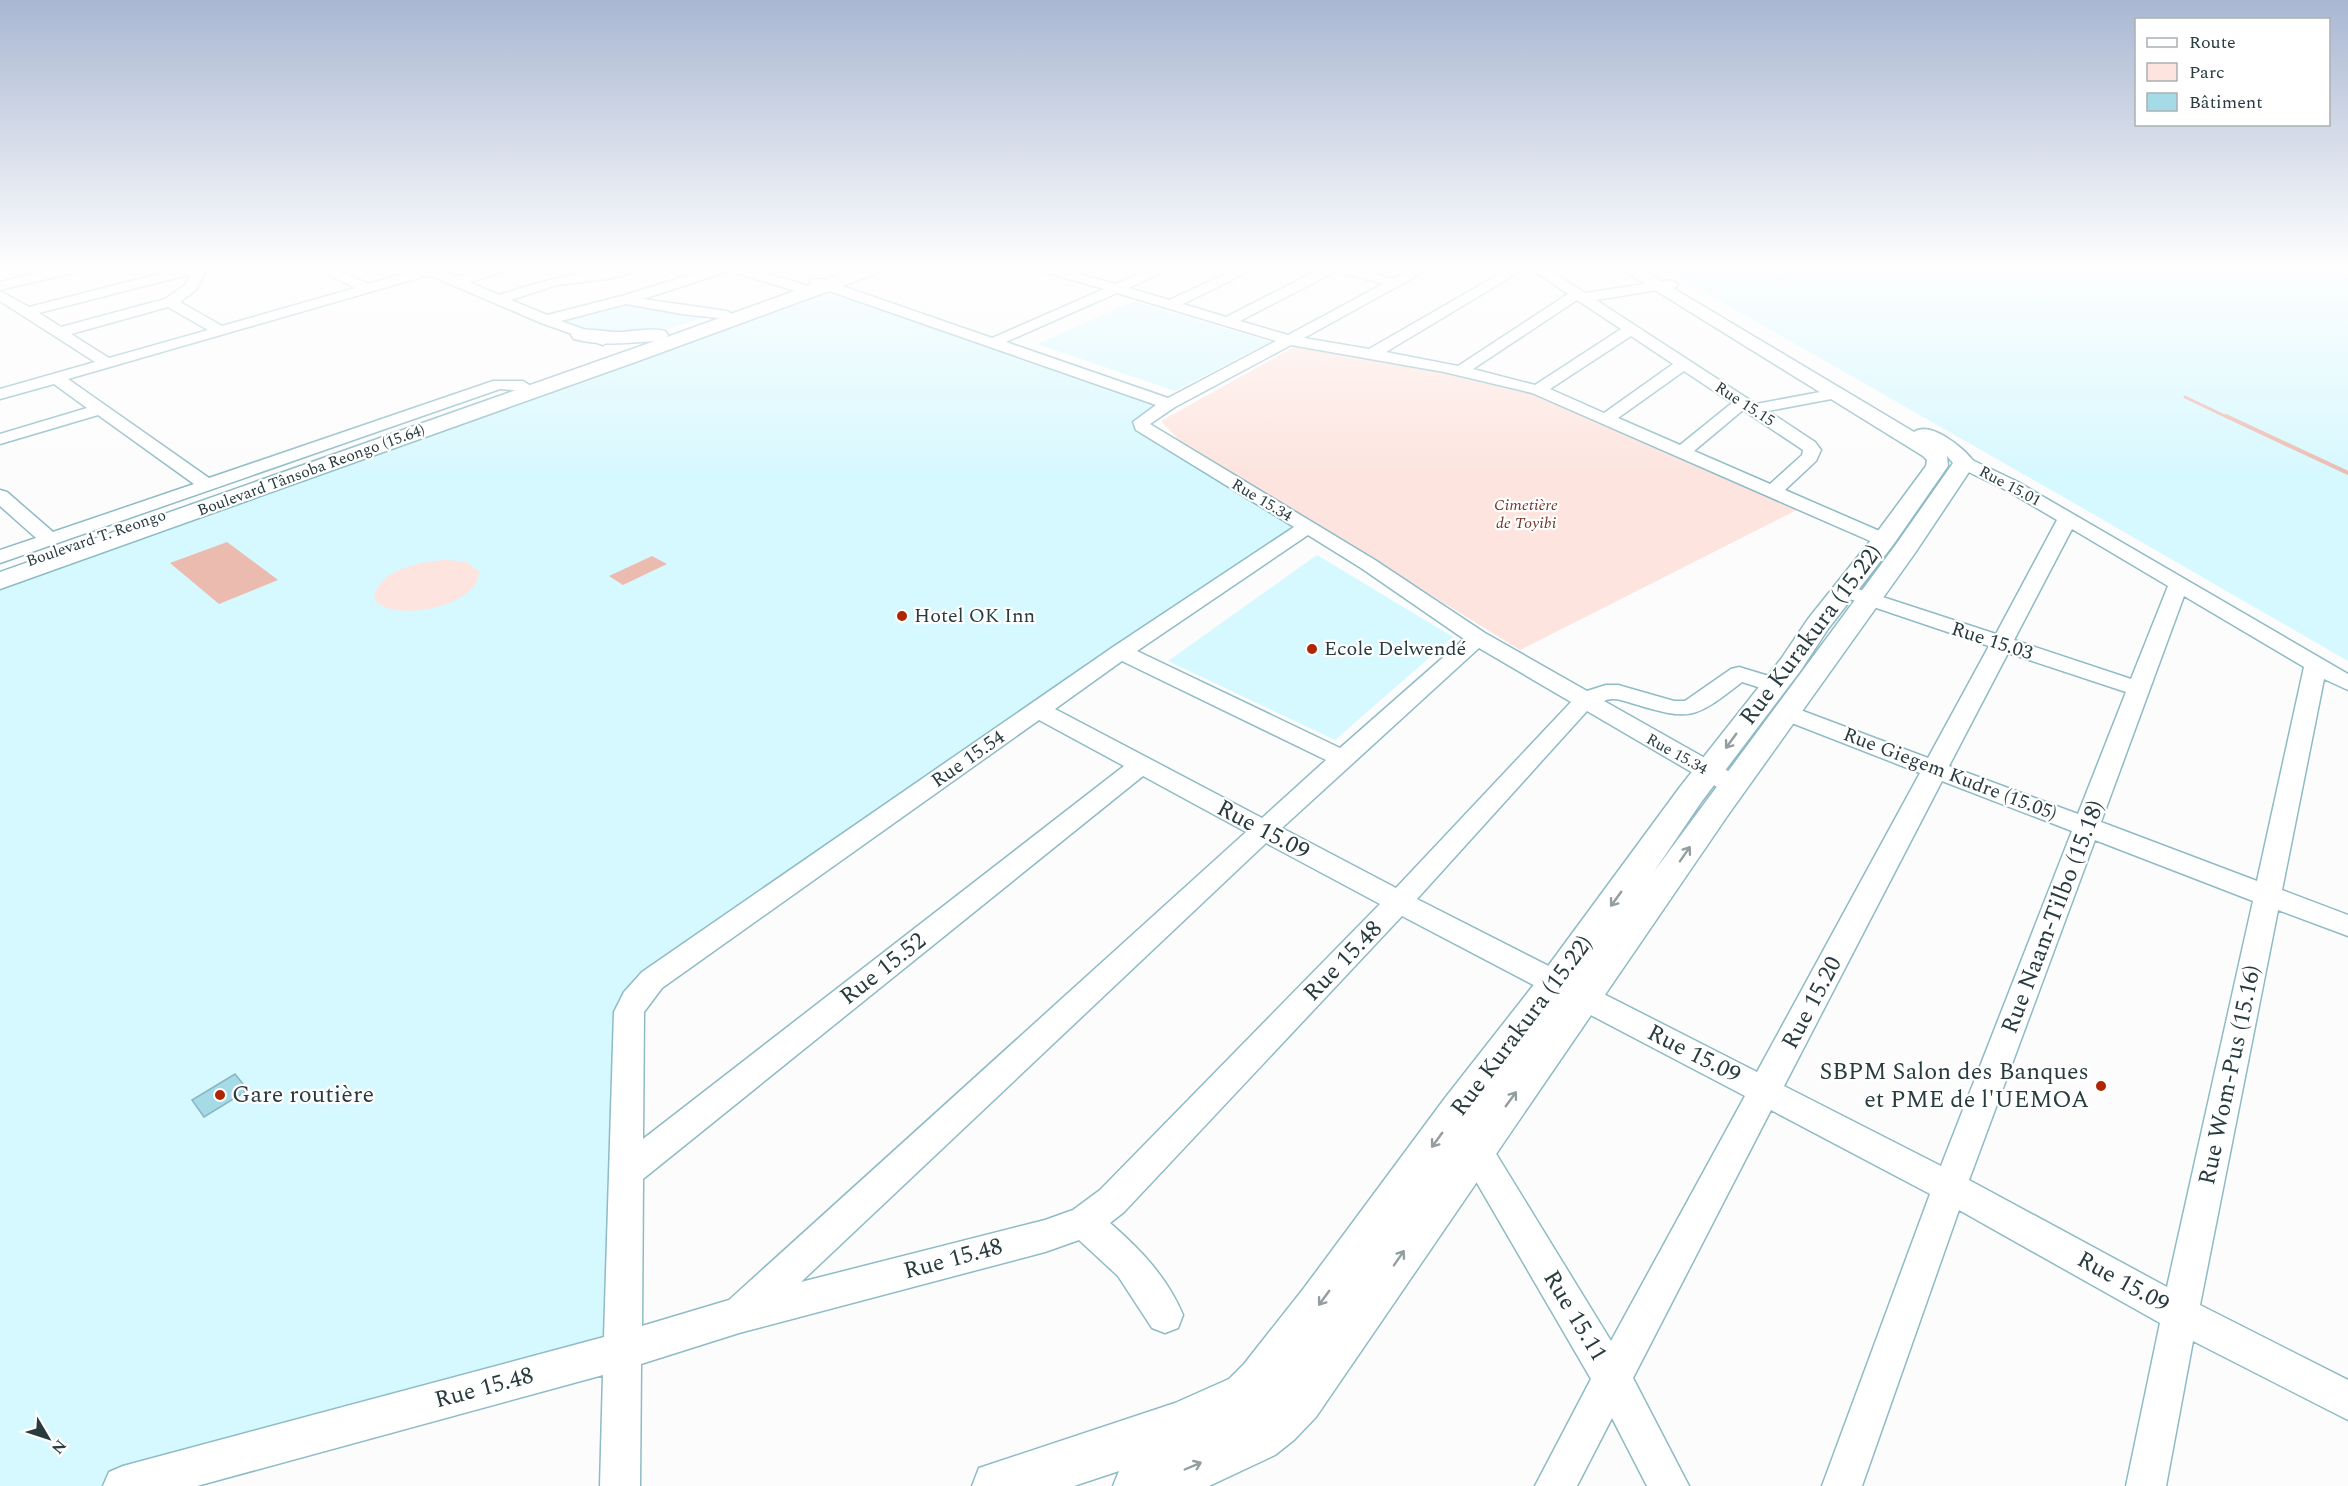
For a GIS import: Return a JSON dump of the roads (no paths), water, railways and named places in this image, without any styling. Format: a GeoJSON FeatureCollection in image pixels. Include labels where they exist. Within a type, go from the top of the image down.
{"type":"FeatureCollection","features":[{"type":"Feature","properties":{"kind":"highway"},"geometry":{"type":"LineString","coordinates":[[609,346],[617,338]]}},
{"type":"Feature","properties":{"kind":"highway","name":"Boulevard Tânsoba Reongo (15.64)"},"geometry":{"type":"LineString","coordinates":[[0,581],[609,346],[635,338]]}},
{"type":"Feature","properties":{"kind":"highway","name":"Boulevard T. Reongo"},"geometry":{"type":"LineString","coordinates":[[0,571],[530,384],[574,366],[609,346],[647,338]]}},
{"type":"Feature","properties":{"kind":"main road","name":"Rue 15.01"},"geometry":{"type":"LineString","coordinates":[[1748,338],[1921,445]]}},
{"type":"Feature","properties":{"kind":"main road","name":"Rue 15.01"},"geometry":{"type":"LineString","coordinates":[[1757,338],[1957,453],[1964,463]]}},
{"type":"Feature","properties":{"kind":"main road","name":"Rue Kurakura (15.22)"},"geometry":{"type":"LineString","coordinates":[[1857,595],[1884,540],[1937,466],[1937,456],[1921,445]]}},
{"type":"Feature","properties":{"kind":"main road","name":"Rue Kurakura (15.22)"},"geometry":{"type":"LineString","coordinates":[[1138,1486],[1251,1442],[1299,1400],[1475,1149],[1570,990],[1721,778],[1857,595],[1964,463]]}},
{"type":"Feature","properties":{"kind":"main road","name":"Rue Kurakura (15.22)"},"geometry":{"type":"LineString","coordinates":[[997,1486],[1175,1428],[1246,1396],[1261,1381],[1320,1304],[1459,1110],[1570,990]]}},
{"type":"Feature","properties":{"kind":"street"},"geometry":{"type":"LineString","coordinates":[[70,338],[107,363]]}},
{"type":"Feature","properties":{"kind":"street"},"geometry":{"type":"LineString","coordinates":[[0,394],[194,338]]}},
{"type":"Feature","properties":{"kind":"street"},"geometry":{"type":"LineString","coordinates":[[590,338],[609,346]]}},
{"type":"Feature","properties":{"kind":"street"},"geometry":{"type":"LineString","coordinates":[[988,338],[1169,404],[1293,338]]}},
{"type":"Feature","properties":{"kind":"street"},"geometry":{"type":"LineString","coordinates":[[995,341],[1001,338]]}},
{"type":"Feature","properties":{"kind":"street"},"geometry":{"type":"LineString","coordinates":[[1284,338],[1462,370],[1538,390],[1884,540]]}},
{"type":"Feature","properties":{"kind":"street"},"geometry":{"type":"LineString","coordinates":[[1372,354],[1399,338]]}},
{"type":"Feature","properties":{"kind":"street"},"geometry":{"type":"LineString","coordinates":[[1462,370],[1512,338]]}},
{"type":"Feature","properties":{"kind":"street"},"geometry":{"type":"LineString","coordinates":[[1538,390],[1617,338]]}},
{"type":"Feature","properties":{"kind":"street","name":"Rue 15.15"},"geometry":{"type":"LineString","coordinates":[[1645,338],[1812,450],[1810,457],[1773,491]]}},
{"type":"Feature","properties":{"kind":"street"},"geometry":{"type":"LineString","coordinates":[[1606,419],[1683,364]]}},
{"type":"Feature","properties":{"kind":"street"},"geometry":{"type":"LineString","coordinates":[[56,378],[207,485]]}},
{"type":"Feature","properties":{"kind":"street"},"geometry":{"type":"LineString","coordinates":[[0,557],[499,384],[530,384]]}},
{"type":"Feature","properties":{"kind":"street"},"geometry":{"type":"LineString","coordinates":[[1681,453],[1748,406],[1836,394]]}},
{"type":"Feature","properties":{"kind":"street","name":"Rue 15.34"},"geometry":{"type":"LineString","coordinates":[[1169,404],[1141,422],[1142,426],[1368,564],[1477,638],[1721,778]]}},
{"type":"Feature","properties":{"kind":"street"},"geometry":{"type":"LineString","coordinates":[[0,439],[100,409]]}},
{"type":"Feature","properties":{"kind":"street","name":"Rue 15.01"},"geometry":{"type":"LineString","coordinates":[[1964,463],[2012,486],[2068,518],[2178,585],[2348,683]]}},
{"type":"Feature","properties":{"kind":"street"},"geometry":{"type":"LineString","coordinates":[[0,496],[50,540]]}},
{"type":"Feature","properties":{"kind":"street","name":"Rue 15.20"},"geometry":{"type":"LineString","coordinates":[[1555,1486],[2068,518]]}},
{"type":"Feature","properties":{"kind":"street","name":"Rue 15.54"},"geometry":{"type":"LineString","coordinates":[[625,1173],[628,1012],[652,980],[1120,652],[1307,527]]}},
{"type":"Feature","properties":{"kind":"street","name":"Rue Naam-Tilbo (15.18)"},"geometry":{"type":"LineString","coordinates":[[1842,1486],[1950,1187],[2178,585]]}},
{"type":"Feature","properties":{"kind":"street","name":"Rue 15.03"},"geometry":{"type":"LineString","coordinates":[[1857,595],[2001,645],[2139,689]]}},
{"type":"Feature","properties":{"kind":"street"},"geometry":{"type":"LineString","coordinates":[[739,1315],[1264,830],[1477,638]]}},
{"type":"Feature","properties":{"kind":"street"},"geometry":{"type":"LineString","coordinates":[[1120,652],[1344,759]]}},
{"type":"Feature","properties":{"kind":"street","name":"Rue Wom-Pus (15.16)"},"geometry":{"type":"LineString","coordinates":[[2146,1486],[2316,665]]}},
{"type":"Feature","properties":{"kind":"street","name":"Rue Giegem Kudre (15.05)"},"geometry":{"type":"LineString","coordinates":[[1585,700],[1606,692],[1618,692],[1682,709],[1698,704],[1739,674],[1780,699],[1934,768],[2348,926]]}},
{"type":"Feature","properties":{"kind":"street","name":"Rue 15.48"},"geometry":{"type":"LineString","coordinates":[[123,1486],[622,1351],[739,1315],[1045,1236],[1084,1222],[1112,1201],[1399,903],[1585,700]]}},
{"type":"Feature","properties":{"kind":"street","name":"Rue 15.09"},"geometry":{"type":"LineString","coordinates":[[1038,710],[1399,903],[1950,1187],[2180,1314],[2348,1401]]}},
{"type":"Feature","properties":{"kind":"street","name":"Rue 15.52"},"geometry":{"type":"LineString","coordinates":[[625,1173],[1141,765]]}},
{"type":"Feature","properties":{"kind":"street","name":"Rue 15.11"},"geometry":{"type":"LineString","coordinates":[[1475,1149],[1613,1380],[1669,1486]]}},
{"type":"Feature","properties":{"kind":"street"},"geometry":{"type":"LineString","coordinates":[[620,1486],[625,1173]]}},
{"type":"Feature","properties":{"kind":"street"},"geometry":{"type":"LineString","coordinates":[[1084,1222],[1131,1264],[1166,1315]]}},
{"type":"Feature","properties":{"kind":"waterway"},"geometry":{"type":"LineString","coordinates":[[2185,397],[2229,418]]}},
{"type":"Feature","properties":{"kind":"waterway"},"geometry":{"type":"LineString","coordinates":[[2226,416],[2348,473]]}},
{"type":"Feature","properties":{"kind":"place","name":"Hotel OK Inn"},"geometry":{"type":"Point","coordinates":[902,616]}},
{"type":"Feature","properties":{"kind":"place","name":"Ecole Delwendé"},"geometry":{"type":"Point","coordinates":[1312,649]}},
{"type":"Feature","properties":{"kind":"place","name":"SBPM Salon des Banques et PME de l'UEMOA"},"geometry":{"type":"Point","coordinates":[2101,1086]}},
{"type":"Feature","properties":{"kind":"place","name":"Gare routière"},"geometry":{"type":"Point","coordinates":[220,1095]}},
{"type":"Feature","properties":{"kind":"park label","name":"Cimetière de Toyibi"},"geometry":{"type":"Point","coordinates":[1526,514]}}]}
